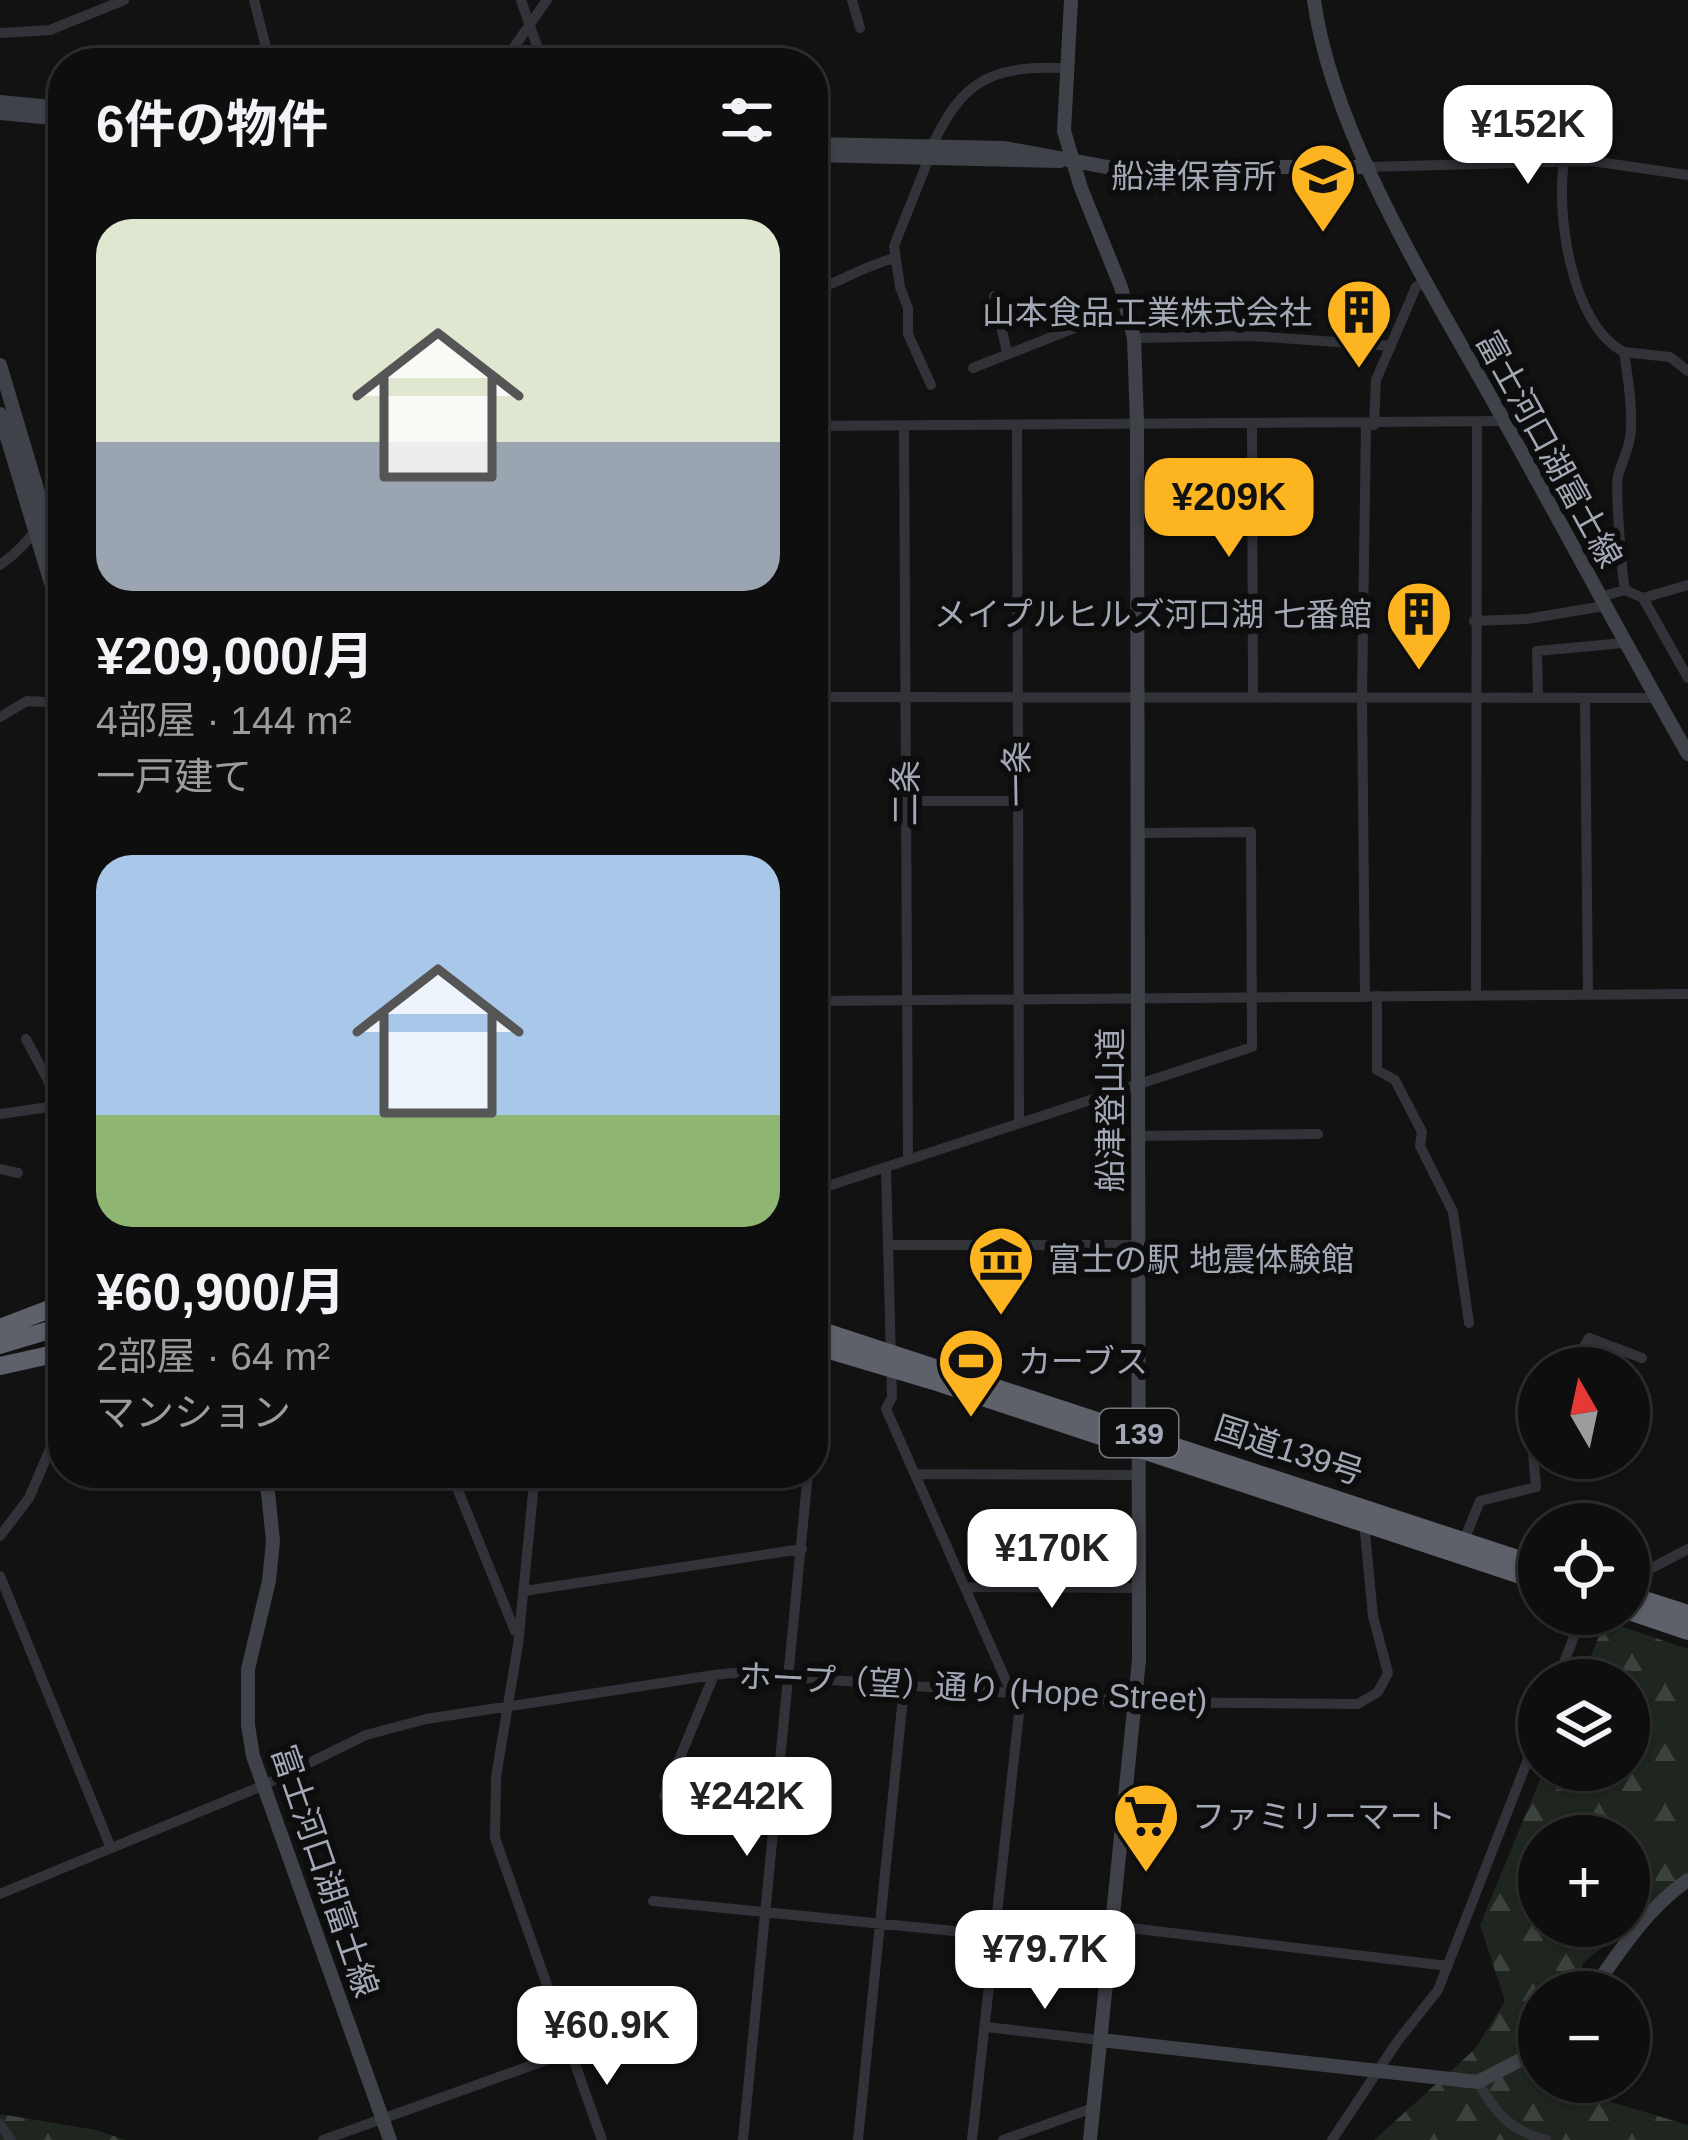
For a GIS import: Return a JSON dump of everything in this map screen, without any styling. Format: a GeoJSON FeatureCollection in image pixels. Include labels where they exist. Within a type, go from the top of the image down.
{"type":"FeatureCollection","features":[{"type":"Feature","properties":{"kind":"highway"},"geometry":{"type":"LineString","coordinates":[[0,1328],[48,1310]]}},
{"type":"Feature","properties":{"kind":"highway"},"geometry":{"type":"LineString","coordinates":[[0,1345],[48,1331]]}},
{"type":"Feature","properties":{"kind":"highway","name":"国道139号"},"geometry":{"type":"LineString","coordinates":[[828,1334],[1518,1574]]}},
{"type":"Feature","properties":{"kind":"highway","name":"国道139号"},"geometry":{"type":"LineString","coordinates":[[828,1348],[891,1359]]}},
{"type":"Feature","properties":{"kind":"highway"},"geometry":{"type":"LineString","coordinates":[[0,1366],[48,1355]]}},
{"type":"Feature","properties":{"kind":"highway","name":"国道139号"},"geometry":{"type":"LineString","coordinates":[[1141,1442],[1518,1559]]}},
{"type":"Feature","properties":{"kind":"highway"},"geometry":{"type":"LineString","coordinates":[[1650,1602],[1688,1614]]}},
{"type":"Feature","properties":{"kind":"highway"},"geometry":{"type":"LineString","coordinates":[[1650,1618],[1688,1631]]}},
{"type":"Feature","properties":{"kind":"main road","name":"船津登山道"},"geometry":{"type":"LineString","coordinates":[[1071,0],[1064,130],[1124,297],[1134,338],[1136,423],[1138,1702],[1090,2140]]}},
{"type":"Feature","properties":{"kind":"main road","name":"富士河口湖富士線"},"geometry":{"type":"LineString","coordinates":[[1313,0],[1332,83],[1368,167],[1426,281],[1688,754]]}},
{"type":"Feature","properties":{"kind":"main road"},"geometry":{"type":"LineString","coordinates":[[0,102],[48,107]]}},
{"type":"Feature","properties":{"kind":"main road"},"geometry":{"type":"LineString","coordinates":[[0,112],[48,117]]}},
{"type":"Feature","properties":{"kind":"main road"},"geometry":{"type":"LineString","coordinates":[[828,146],[1042,163],[1071,160],[1107,167],[1368,167]]}},
{"type":"Feature","properties":{"kind":"main road"},"geometry":{"type":"LineString","coordinates":[[828,154],[931,151]]}},
{"type":"Feature","properties":{"kind":"main road"},"geometry":{"type":"LineString","coordinates":[[0,365],[48,527]]}},
{"type":"Feature","properties":{"kind":"main road"},"geometry":{"type":"LineString","coordinates":[[0,414],[48,571]]}},
{"type":"Feature","properties":{"kind":"main road","name":"富士河口湖富士線"},"geometry":{"type":"LineString","coordinates":[[268,1488],[273,1541],[269,1581],[252,1641],[246,1696],[253,1756],[391,2140]]}},
{"type":"Feature","properties":{"kind":"main road"},"geometry":{"type":"LineString","coordinates":[[1606,1971],[1643,1920],[1688,1880]]}},
{"type":"Feature","properties":{"kind":"main road"},"geometry":{"type":"LineString","coordinates":[[1100,2040],[1478,2082],[1518,2061]]}},
{"type":"Feature","properties":{"kind":"street"},"geometry":{"type":"LineString","coordinates":[[0,33],[50,30],[124,0]]}},
{"type":"Feature","properties":{"kind":"street"},"geometry":{"type":"LineString","coordinates":[[254,0],[266,48]]}},
{"type":"Feature","properties":{"kind":"street"},"geometry":{"type":"LineString","coordinates":[[521,0],[537,48]]}},
{"type":"Feature","properties":{"kind":"street"},"geometry":{"type":"LineString","coordinates":[[514,48],[547,0]]}},
{"type":"Feature","properties":{"kind":"street"},"geometry":{"type":"LineString","coordinates":[[852,0],[860,28]]}},
{"type":"Feature","properties":{"kind":"street"},"geometry":{"type":"LineString","coordinates":[[931,386],[908,334],[908,308],[895,258],[897,237],[931,151],[949,110],[983,80],[1012,70],[1059,68]]}},
{"type":"Feature","properties":{"kind":"street"},"geometry":{"type":"LineString","coordinates":[[1564,161],[1561,210],[1570,271],[1607,342],[1624,352],[1670,357],[1688,370]]}},
{"type":"Feature","properties":{"kind":"street"},"geometry":{"type":"LineString","coordinates":[[1368,167],[1592,161],[1688,175]]}},
{"type":"Feature","properties":{"kind":"street"},"geometry":{"type":"LineString","coordinates":[[828,287],[860,268],[895,258]]}},
{"type":"Feature","properties":{"kind":"street"},"geometry":{"type":"LineString","coordinates":[[1426,281],[1416,286],[1376,380],[1370,425],[1362,696],[1371,996],[1377,1070],[1395,1080],[1422,1132],[1420,1146],[1453,1212],[1468,1323]]}},
{"type":"Feature","properties":{"kind":"street"},"geometry":{"type":"LineString","coordinates":[[994,296],[1007,352]]}},
{"type":"Feature","properties":{"kind":"street"},"geometry":{"type":"LineString","coordinates":[[974,368],[1087,322],[1124,297]]}},
{"type":"Feature","properties":{"kind":"street"},"geometry":{"type":"LineString","coordinates":[[1134,338],[1252,336],[1391,346]]}},
{"type":"Feature","properties":{"kind":"street"},"geometry":{"type":"LineString","coordinates":[[1624,352],[1631,428],[1617,478],[1625,590]]}},
{"type":"Feature","properties":{"kind":"street"},"geometry":{"type":"LineString","coordinates":[[828,426],[1504,422]]}},
{"type":"Feature","properties":{"kind":"street"},"geometry":{"type":"LineString","coordinates":[[1252,423],[1253,696]]}},
{"type":"Feature","properties":{"kind":"street"},"geometry":{"type":"LineString","coordinates":[[1476,995],[1477,424]]}},
{"type":"Feature","properties":{"kind":"street","name":"一条"},"geometry":{"type":"LineString","coordinates":[[1017,425],[1019,1123]]}},
{"type":"Feature","properties":{"kind":"street","name":"二条"},"geometry":{"type":"LineString","coordinates":[[904,426],[908,1160]]}},
{"type":"Feature","properties":{"kind":"street"},"geometry":{"type":"LineString","coordinates":[[0,566],[28,545],[48,514]]}},
{"type":"Feature","properties":{"kind":"street"},"geometry":{"type":"LineString","coordinates":[[1643,598],[1688,585]]}},
{"type":"Feature","properties":{"kind":"street"},"geometry":{"type":"LineString","coordinates":[[1625,590],[1643,598],[1688,678]]}},
{"type":"Feature","properties":{"kind":"street"},"geometry":{"type":"LineString","coordinates":[[1474,621],[1526,619],[1602,602],[1625,590]]}},
{"type":"Feature","properties":{"kind":"street"},"geometry":{"type":"LineString","coordinates":[[1538,698],[1537,651],[1624,643]]}},
{"type":"Feature","properties":{"kind":"street"},"geometry":{"type":"LineString","coordinates":[[828,697],[1656,698]]}},
{"type":"Feature","properties":{"kind":"street"},"geometry":{"type":"LineString","coordinates":[[1585,698],[1588,994]]}},
{"type":"Feature","properties":{"kind":"street"},"geometry":{"type":"LineString","coordinates":[[0,717],[28,701],[48,702]]}},
{"type":"Feature","properties":{"kind":"street"},"geometry":{"type":"LineString","coordinates":[[904,801],[1017,801]]}},
{"type":"Feature","properties":{"kind":"street"},"geometry":{"type":"LineString","coordinates":[[828,1186],[1252,1047],[1251,832],[1138,833]]}},
{"type":"Feature","properties":{"kind":"street"},"geometry":{"type":"LineString","coordinates":[[828,1001],[1688,994]]}},
{"type":"Feature","properties":{"kind":"street"},"geometry":{"type":"LineString","coordinates":[[26,1039],[48,1079]]}},
{"type":"Feature","properties":{"kind":"street"},"geometry":{"type":"LineString","coordinates":[[0,1114],[48,1107]]}},
{"type":"Feature","properties":{"kind":"street"},"geometry":{"type":"LineString","coordinates":[[1136,1136],[1318,1134]]}},
{"type":"Feature","properties":{"kind":"street"},"geometry":{"type":"LineString","coordinates":[[886,1168],[892,1397],[886,1409],[1017,1694],[972,2140]]}},
{"type":"Feature","properties":{"kind":"street"},"geometry":{"type":"LineString","coordinates":[[0,1169],[17,1173]]}},
{"type":"Feature","properties":{"kind":"street"},"geometry":{"type":"LineString","coordinates":[[889,1245],[1138,1245]]}},
{"type":"Feature","properties":{"kind":"street"},"geometry":{"type":"LineString","coordinates":[[1584,1347],[1589,1338],[1613,1347]]}},
{"type":"Feature","properties":{"kind":"street"},"geometry":{"type":"LineString","coordinates":[[0,1536],[29,1498],[48,1454]]}},
{"type":"Feature","properties":{"kind":"street"},"geometry":{"type":"LineString","coordinates":[[915,1474],[1137,1474]]}},
{"type":"Feature","properties":{"kind":"street"},"geometry":{"type":"LineString","coordinates":[[1464,1540],[1480,1502],[1536,1487],[1535,1479]]}},
{"type":"Feature","properties":{"kind":"street"},"geometry":{"type":"LineString","coordinates":[[458,1488],[517,1634]]}},
{"type":"Feature","properties":{"kind":"street"},"geometry":{"type":"LineString","coordinates":[[534,1488],[510,1707],[496,1777],[495,1838],[602,2140]]}},
{"type":"Feature","properties":{"kind":"street"},"geometry":{"type":"LineString","coordinates":[[743,2140],[807,1488]]}},
{"type":"Feature","properties":{"kind":"street","name":"ホープ（望）通り (Hope Street)"},"geometry":{"type":"LineString","coordinates":[[0,1894],[262,1786],[366,1735],[426,1720],[714,1675],[1138,1702],[1358,1704],[1378,1692],[1388,1673],[1373,1616],[1364,1522]]}},
{"type":"Feature","properties":{"kind":"street"},"geometry":{"type":"LineString","coordinates":[[524,1591],[802,1549]]}},
{"type":"Feature","properties":{"kind":"street"},"geometry":{"type":"LineString","coordinates":[[1650,1569],[1688,1549]]}},
{"type":"Feature","properties":{"kind":"street"},"geometry":{"type":"LineString","coordinates":[[0,1576],[111,1848]]}},
{"type":"Feature","properties":{"kind":"street"},"geometry":{"type":"LineString","coordinates":[[967,1587],[1138,1588]]}},
{"type":"Feature","properties":{"kind":"street"},"geometry":{"type":"LineString","coordinates":[[664,1796],[714,1675]]}},
{"type":"Feature","properties":{"kind":"street"},"geometry":{"type":"LineString","coordinates":[[858,2140],[904,1688]]}},
{"type":"Feature","properties":{"kind":"street"},"geometry":{"type":"LineString","coordinates":[[1332,2140],[1397,2042],[1430,2003],[1518,1785]]}},
{"type":"Feature","properties":{"kind":"street"},"geometry":{"type":"LineString","coordinates":[[653,1900],[994,1935]]}},
{"type":"Feature","properties":{"kind":"street"},"geometry":{"type":"LineString","coordinates":[[1113,1926],[1448,1966]]}},
{"type":"Feature","properties":{"kind":"street"},"geometry":{"type":"LineString","coordinates":[[986,2026],[1100,2040]]}},
{"type":"Feature","properties":{"kind":"street"},"geometry":{"type":"LineString","coordinates":[[323,2140],[569,2052]]}},
{"type":"Feature","properties":{"kind":"street"},"geometry":{"type":"LineString","coordinates":[[1478,2082],[1496,2114],[1518,2132],[1546,2140]]}},
{"type":"Feature","properties":{"kind":"street"},"geometry":{"type":"LineString","coordinates":[[1003,2140],[1093,2108]]}},
{"type":"Feature","properties":{"kind":"street"},"geometry":{"type":"LineString","coordinates":[[0,2124],[11,2140]]}},
{"type":"Feature","properties":{"kind":"green space"},"geometry":{"type":"Polygon","coordinates":[[[1599,1635],[1646,1635],[1688,1649],[1688,1877],[1650,1908],[1650,1815],[1525,1815],[1535,1791],[1650,1791],[1650,1659],[1590,1659],[1599,1635]]]}},
{"type":"Feature","properties":{"kind":"green space"},"geometry":{"type":"Polygon","coordinates":[[[1518,1833],[1518,1947],[1602,1947],[1583,1963],[1582,1971],[1518,1971],[1518,2103],[1615,2103],[1688,2125],[1688,2140],[1374,2140],[1475,2049],[1505,2001],[1480,1925],[1518,1833]]]}},
{"type":"Feature","properties":{"kind":"green space"},"geometry":{"type":"Polygon","coordinates":[[[0,2114],[96,2130],[126,2140],[0,2140],[0,2114]]]}},
{"type":"Feature","properties":{"kind":"place","name":"船津保育所"},"geometry":{"type":"Point","coordinates":[1323,235]}},
{"type":"Feature","properties":{"kind":"place","name":"山本食品工業株式会社"},"geometry":{"type":"Point","coordinates":[1359,371]}},
{"type":"Feature","properties":{"kind":"place","name":"メイプルヒルズ河口湖 七番館"},"geometry":{"type":"Point","coordinates":[1419,673]}},
{"type":"Feature","properties":{"kind":"place","name":"富士の駅 地震体験館"},"geometry":{"type":"Point","coordinates":[1001,1318]}},
{"type":"Feature","properties":{"kind":"place","name":"カーブス"},"geometry":{"type":"Point","coordinates":[971,1420]}},
{"type":"Feature","properties":{"kind":"place","name":"ファミリーマート"},"geometry":{"type":"Point","coordinates":[1146,1875]}}]}
